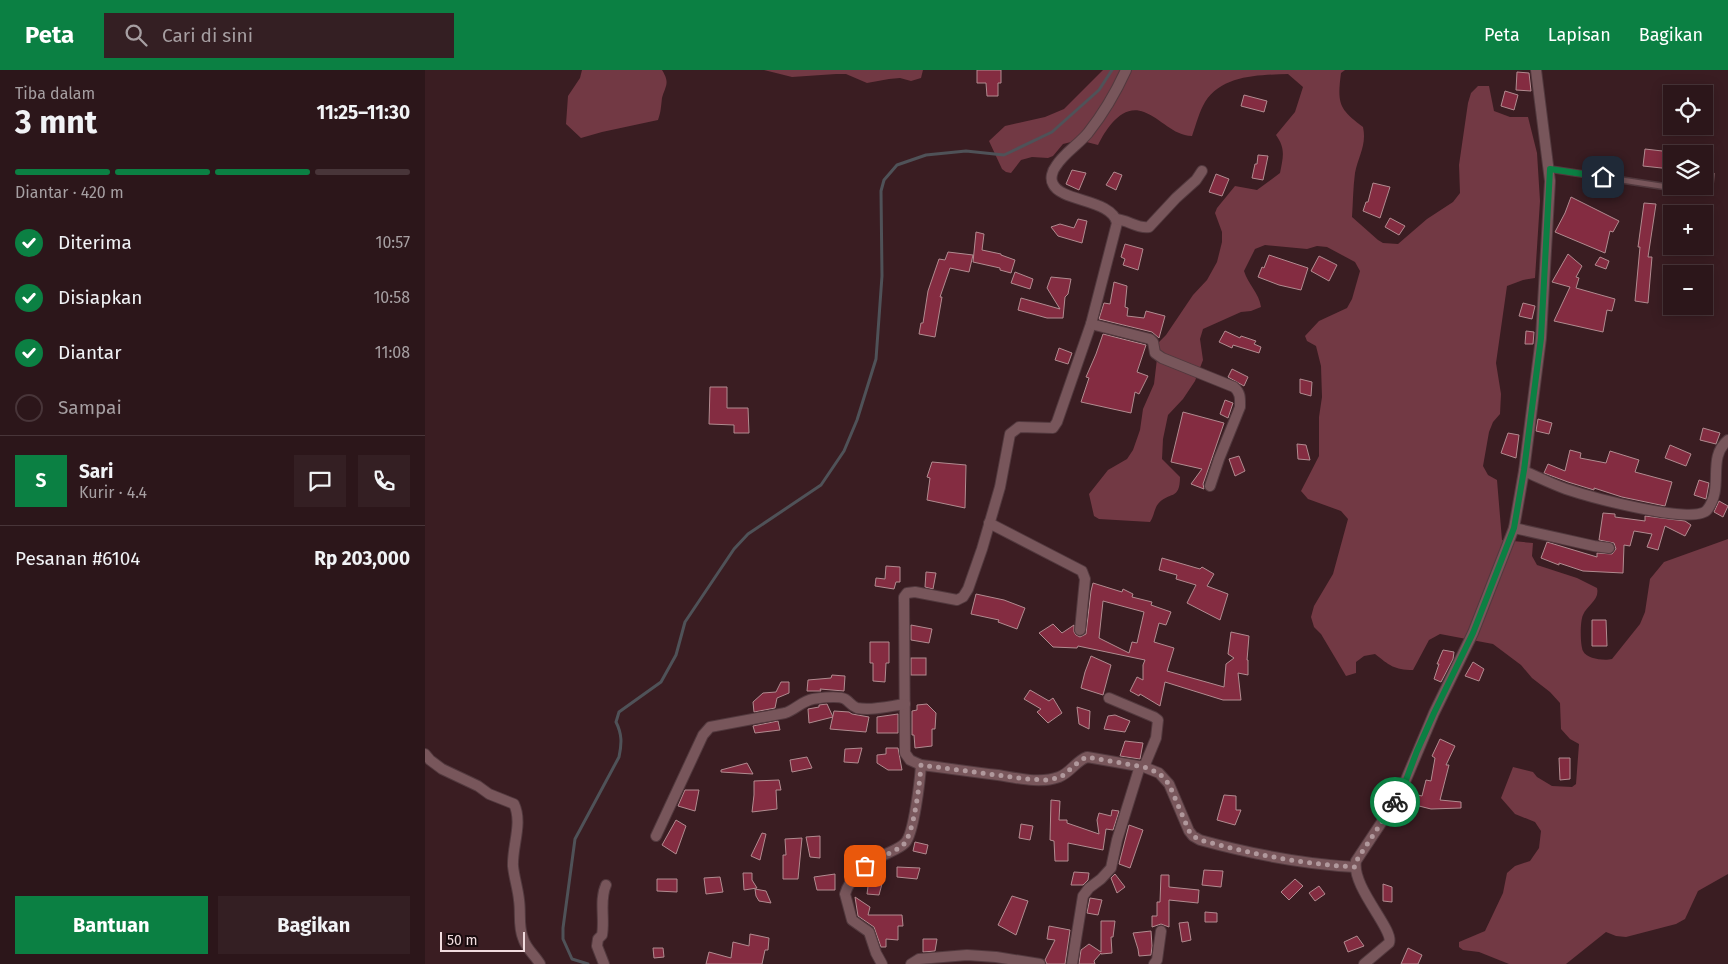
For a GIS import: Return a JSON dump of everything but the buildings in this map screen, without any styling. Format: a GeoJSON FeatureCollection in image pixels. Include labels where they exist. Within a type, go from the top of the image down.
{"type":"FeatureCollection","features":[{"type":"Feature","properties":{"kind":"street"},"geometry":{"type":"LineString","coordinates":[[1126,70],[1088,133],[1060,161],[1052,177],[1052,182],[1057,189],[1109,212],[1116,220],[1117,227],[1091,324],[1056,425],[1053,428],[1019,427],[1010,434],[989,523],[971,582],[963,596],[957,600],[915,592],[907,593],[904,597],[905,753],[910,760],[921,765],[1027,779],[1048,780],[1061,777],[1087,757],[1142,766],[1159,773],[1169,784],[1189,831],[1200,840],[1250,853],[1302,862],[1355,867]]}},
{"type":"Feature","properties":{"kind":"street"},"geometry":{"type":"LineString","coordinates":[[1364,964],[1389,943],[1391,939],[1366,899],[1355,867],[1358,858],[1399,796],[1417,751],[1473,633],[1514,528],[1524,470],[1541,338],[1550,169],[1536,70]]}},
{"type":"Feature","properties":{"kind":"street"},"geometry":{"type":"LineString","coordinates":[[1116,220],[1124,220],[1142,228],[1149,227],[1196,180],[1202,171]]}},
{"type":"Feature","properties":{"kind":"street"},"geometry":{"type":"LineString","coordinates":[[1091,324],[1150,340],[1153,342],[1155,353],[1162,358],[1238,390],[1240,407],[1219,458],[1211,486]]}},
{"type":"Feature","properties":{"kind":"street"},"geometry":{"type":"LineString","coordinates":[[1524,470],[1563,488],[1627,505],[1673,514],[1701,514],[1706,511],[1712,500],[1717,482],[1717,453],[1722,444],[1728,440]]}},
{"type":"Feature","properties":{"kind":"street"},"geometry":{"type":"LineString","coordinates":[[989,523],[1082,571],[1085,579],[1080,630]]}},
{"type":"Feature","properties":{"kind":"street"},"geometry":{"type":"LineString","coordinates":[[1514,528],[1609,548]]}},
{"type":"Feature","properties":{"kind":"street"},"geometry":{"type":"LineString","coordinates":[[656,836],[703,735],[710,727],[785,713],[812,699],[840,698],[845,699],[855,707],[866,709],[905,704]]}},
{"type":"Feature","properties":{"kind":"street"},"geometry":{"type":"LineString","coordinates":[[1072,964],[1083,896],[1111,868],[1117,840],[1142,766],[1156,738],[1158,720],[1109,698]]}},
{"type":"Feature","properties":{"kind":"street"},"geometry":{"type":"LineString","coordinates":[[425,754],[429,760],[442,769],[478,786],[489,794],[514,804],[518,812],[513,865],[519,899],[519,925],[527,948],[535,955],[539,964]]}},
{"type":"Feature","properties":{"kind":"street"},"geometry":{"type":"LineString","coordinates":[[882,964],[869,932],[852,920],[845,894],[851,881],[865,866],[900,847],[908,838],[918,791],[921,765]]}},
{"type":"Feature","properties":{"kind":"street"},"geometry":{"type":"LineString","coordinates":[[604,964],[597,946],[597,939],[602,935],[603,930],[603,892],[606,885]]}},
{"type":"Feature","properties":{"kind":"street"},"geometry":{"type":"LineString","coordinates":[[1154,964],[1157,960],[1161,931]]}},
{"type":"Feature","properties":{"kind":"street"},"geometry":{"type":"LineString","coordinates":[[911,964],[919,959],[967,955],[996,956],[1040,964]]}},
{"type":"Feature","properties":{"kind":"lane"},"geometry":{"type":"LineString","coordinates":[[1550,169],[1663,186]]}},
{"type":"Feature","properties":{"kind":"shaded area"},"geometry":{"type":"Polygon","coordinates":[[[582,70],[662,70],[667,84],[658,120],[581,138],[566,124],[568,96],[580,78],[582,70]]]}},
{"type":"Feature","properties":{"kind":"shaded area"},"geometry":{"type":"Polygon","coordinates":[[[764,70],[923,70],[921,78],[911,81],[900,78],[867,83],[846,74],[792,77],[764,70]]]}},
{"type":"Feature","properties":{"kind":"shaded area"},"geometry":{"type":"Polygon","coordinates":[[[1103,70],[1345,70],[1341,73],[1339,92],[1341,105],[1363,127],[1364,133],[1363,145],[1355,173],[1352,217],[1383,243],[1398,244],[1427,219],[1453,202],[1460,193],[1459,165],[1468,103],[1471,93],[1478,86],[1489,86],[1494,111],[1510,117],[1528,117],[1537,153],[1540,201],[1535,278],[1507,286],[1496,363],[1501,394],[1500,414],[1493,422],[1489,432],[1483,466],[1488,475],[1497,480],[1502,540],[1533,543],[1532,556],[1537,565],[1577,578],[1597,588],[1597,596],[1582,618],[1581,643],[1585,654],[1596,659],[1605,660],[1612,659],[1640,624],[1645,612],[1650,579],[1664,562],[1728,539],[1728,874],[1698,891],[1685,919],[1676,924],[1626,937],[1606,932],[1566,964],[1509,964],[1479,952],[1463,950],[1459,947],[1459,942],[1485,931],[1503,893],[1507,873],[1515,866],[1530,861],[1539,848],[1541,831],[1535,822],[1515,814],[1501,798],[1513,767],[1533,772],[1537,777],[1552,786],[1572,787],[1576,784],[1579,744],[1570,739],[1561,729],[1560,703],[1550,692],[1532,678],[1521,665],[1493,644],[1440,634],[1429,640],[1413,670],[1392,666],[1375,654],[1364,656],[1356,662],[1356,673],[1346,676],[1321,634],[1314,627],[1311,617],[1314,606],[1333,574],[1348,519],[1341,511],[1308,499],[1301,491],[1319,456],[1319,417],[1322,397],[1321,366],[1316,346],[1307,341],[1305,336],[1319,321],[1347,308],[1352,299],[1360,271],[1355,262],[1327,247],[1317,246],[1307,249],[1265,245],[1255,249],[1244,271],[1258,297],[1261,307],[1241,312],[1203,329],[1200,339],[1203,360],[1195,381],[1183,399],[1168,415],[1163,439],[1162,459],[1180,477],[1178,490],[1158,504],[1150,522],[1099,519],[1094,516],[1089,494],[1108,470],[1127,459],[1133,450],[1140,430],[1143,409],[1154,384],[1159,342],[1166,335],[1193,295],[1207,280],[1217,262],[1222,242],[1222,232],[1215,213],[1217,208],[1235,186],[1257,190],[1280,173],[1283,158],[1281,145],[1276,135],[1295,112],[1303,87],[1288,74],[1242,78],[1221,86],[1212,93],[1199,114],[1192,136],[1173,130],[1144,112],[1129,111],[1122,114],[1110,125],[1098,145],[1079,140],[1063,144],[1053,156],[1048,158],[1032,157],[1021,160],[1011,173],[1002,169],[989,141],[1005,126],[1045,117],[1064,109],[1103,70]]]}},
{"type":"Feature","properties":{"kind":"waterway"},"geometry":{"type":"LineString","coordinates":[[588,964],[572,959],[563,939],[563,928],[575,839],[619,757],[621,739],[616,722],[619,712],[661,682],[676,655],[685,622],[734,549],[748,534],[821,485],[844,451],[857,420],[876,359],[882,276],[881,191],[884,180],[897,165],[926,155],[966,151],[1004,155],[1052,132],[1099,90],[1112,70]]}},
{"type":"Feature","properties":{"kind":"way so far"},"geometry":{"type":"LineString","coordinates":[[865,866],[900,847],[908,838],[918,791],[921,765],[1048,780],[1061,777],[1087,757],[1144,767],[1159,773],[1169,784],[1189,831],[1200,840],[1250,853],[1336,866],[1355,867],[1356,861],[1395,802]]}},
{"type":"Feature","properties":{"kind":"route"},"geometry":{"type":"LineString","coordinates":[[1395,802],[1403,788],[1434,713],[1473,633],[1514,528],[1538,372],[1547,251],[1550,169],[1603,177]]}}]}
